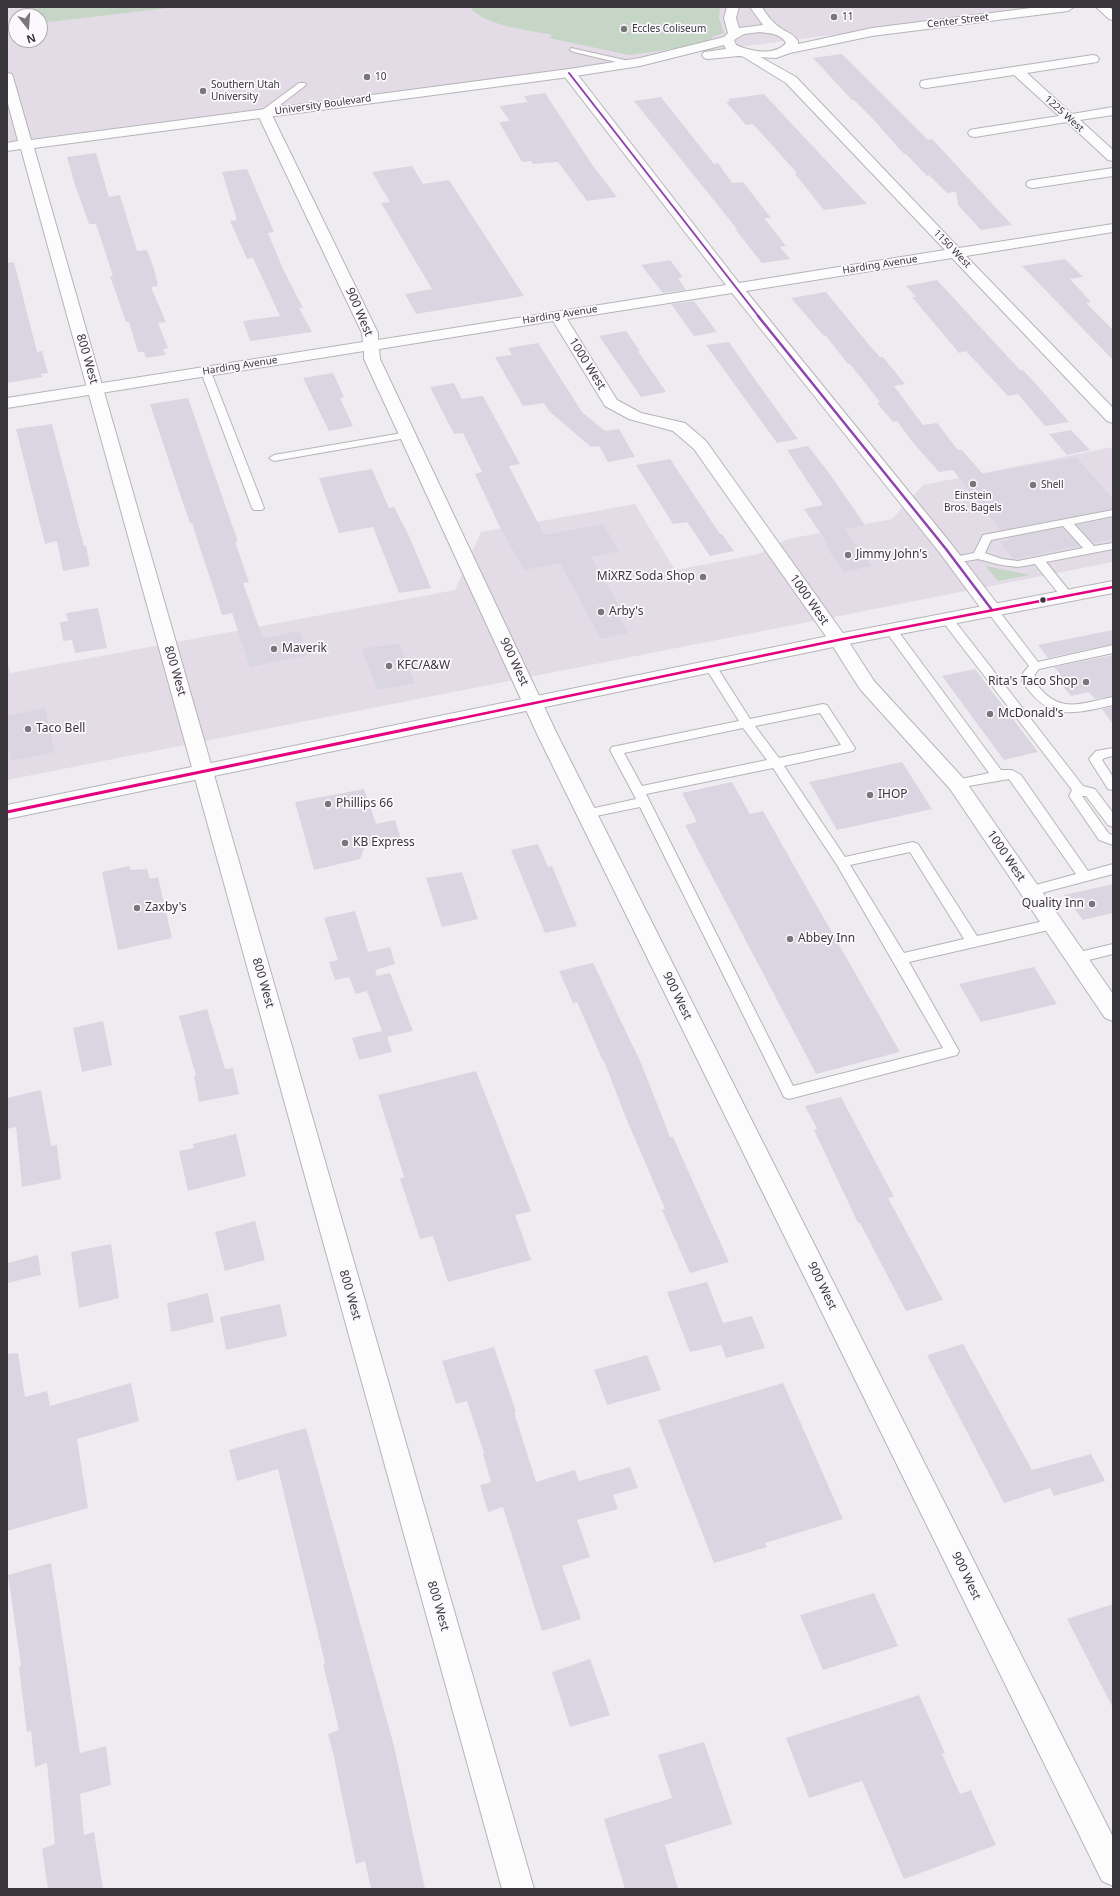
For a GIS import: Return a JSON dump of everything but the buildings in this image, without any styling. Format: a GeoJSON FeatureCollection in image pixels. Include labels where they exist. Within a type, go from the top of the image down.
{"type":"FeatureCollection","features":[{"type":"Feature","properties":{"kind":"main road"},"geometry":{"type":"LineString","coordinates":[[731,37],[730,18],[733,7]]}},
{"type":"Feature","properties":{"kind":"main road"},"geometry":{"type":"LineString","coordinates":[[756,7],[764,20],[779,32]]}},
{"type":"Feature","properties":{"kind":"main road","name":"Center Street"},"geometry":{"type":"LineString","coordinates":[[744,53],[764,55],[872,32],[1068,7]]}},
{"type":"Feature","properties":{"kind":"main road"},"geometry":{"type":"LineString","coordinates":[[1102,7],[1113,16]]}},
{"type":"Feature","properties":{"kind":"main road","name":"Center Street"},"geometry":{"type":"LineString","coordinates":[[731,37],[752,29],[779,32],[872,32]]}},
{"type":"Feature","properties":{"kind":"main road","name":"1150 West"},"geometry":{"type":"LineString","coordinates":[[779,32],[792,41],[792,44],[783,51],[791,80]]}},
{"type":"Feature","properties":{"kind":"main road","name":"1150 West"},"geometry":{"type":"LineString","coordinates":[[731,37],[731,47],[791,80],[1113,418]]}},
{"type":"Feature","properties":{"kind":"main road","name":"University Boulevard"},"geometry":{"type":"LineString","coordinates":[[17,146],[569,73],[634,62],[731,37]]}},
{"type":"Feature","properties":{"kind":"main road","name":"University Boulevard"},"geometry":{"type":"LineString","coordinates":[[634,62],[744,53]]}},
{"type":"Feature","properties":{"kind":"main road"},"geometry":{"type":"LineString","coordinates":[[926,84],[1093,59]]}},
{"type":"Feature","properties":{"kind":"main road","name":"1225 West"},"geometry":{"type":"LineString","coordinates":[[1016,70],[1113,157]]}},
{"type":"Feature","properties":{"kind":"main road"},"geometry":{"type":"LineString","coordinates":[[569,73],[735,287],[954,560],[992,610]]}},
{"type":"Feature","properties":{"kind":"main road","name":"800 West"},"geometry":{"type":"LineString","coordinates":[[7,77],[17,146],[95,389],[518,1889]]}},
{"type":"Feature","properties":{"kind":"main road"},"geometry":{"type":"LineString","coordinates":[[975,133],[1113,111]]}},
{"type":"Feature","properties":{"kind":"main road","name":"900 West"},"geometry":{"type":"LineString","coordinates":[[264,113],[370,333],[372,359],[586,814],[1113,1870]]}},
{"type":"Feature","properties":{"kind":"main road"},"geometry":{"type":"LineString","coordinates":[[1033,184],[1113,172]]}},
{"type":"Feature","properties":{"kind":"main road","name":"Harding Avenue"},"geometry":{"type":"LineString","coordinates":[[7,403],[1113,228]]}},
{"type":"Feature","properties":{"kind":"main road","name":"1000 West"},"geometry":{"type":"LineString","coordinates":[[557,316],[611,404],[635,416],[679,427],[700,444],[838,640],[867,685],[957,784],[1113,1012]]}},
{"type":"Feature","properties":{"kind":"main road"},"geometry":{"type":"LineString","coordinates":[[7,812],[838,640],[1113,587]]}},
{"type":"Feature","properties":{"kind":"lane"},"geometry":{"type":"LineString","coordinates":[[574,50],[634,62]]}},
{"type":"Feature","properties":{"kind":"lane"},"geometry":{"type":"LineString","coordinates":[[264,113],[279,100],[302,85]]}},
{"type":"Feature","properties":{"kind":"lane"},"geometry":{"type":"LineString","coordinates":[[206,372],[258,508]]}},
{"type":"Feature","properties":{"kind":"lane"},"geometry":{"type":"LineString","coordinates":[[274,458],[408,435]]}},
{"type":"Feature","properties":{"kind":"lane"},"geometry":{"type":"LineString","coordinates":[[978,555],[987,537],[1113,513]]}},
{"type":"Feature","properties":{"kind":"lane"},"geometry":{"type":"LineString","coordinates":[[1066,522],[1091,550]]}},
{"type":"Feature","properties":{"kind":"lane"},"geometry":{"type":"LineString","coordinates":[[954,560],[978,555],[1002,562],[1018,564],[1113,546]]}},
{"type":"Feature","properties":{"kind":"lane"},"geometry":{"type":"LineString","coordinates":[[1038,560],[1067,596]]}},
{"type":"Feature","properties":{"kind":"lane"},"geometry":{"type":"LineString","coordinates":[[992,610],[1035,666]]}},
{"type":"Feature","properties":{"kind":"lane"},"geometry":{"type":"LineString","coordinates":[[947,619],[1079,790],[1090,792],[1113,822]]}},
{"type":"Feature","properties":{"kind":"lane"},"geometry":{"type":"LineString","coordinates":[[891,630],[998,775]]}},
{"type":"Feature","properties":{"kind":"lane"},"geometry":{"type":"LineString","coordinates":[[1113,649],[1035,666],[1029,673],[1028,681],[1040,698],[1056,708],[1066,710],[1113,701]]}},
{"type":"Feature","properties":{"kind":"lane"},"geometry":{"type":"LineString","coordinates":[[586,814],[640,796],[776,763],[849,748],[823,708],[746,723],[616,750],[640,796],[789,1093],[952,1051],[900,959],[842,862],[776,763],[746,723],[711,667]]}},
{"type":"Feature","properties":{"kind":"lane"},"geometry":{"type":"LineString","coordinates":[[1113,752],[1100,754],[1095,759],[1113,786]]}},
{"type":"Feature","properties":{"kind":"lane"},"geometry":{"type":"LineString","coordinates":[[957,784],[998,775],[1012,774],[1085,877]]}},
{"type":"Feature","properties":{"kind":"lane"},"geometry":{"type":"LineString","coordinates":[[1079,790],[1075,796],[1104,837],[1113,840]]}},
{"type":"Feature","properties":{"kind":"lane"},"geometry":{"type":"LineString","coordinates":[[842,862],[913,847],[973,942]]}},
{"type":"Feature","properties":{"kind":"lane"},"geometry":{"type":"LineString","coordinates":[[1030,891],[1113,869]]}},
{"type":"Feature","properties":{"kind":"lane"},"geometry":{"type":"LineString","coordinates":[[900,959],[1053,924]]}},
{"type":"Feature","properties":{"kind":"lane"},"geometry":{"type":"LineString","coordinates":[[1076,958],[1113,949]]}},
{"type":"Feature","properties":{"kind":"shaded area","name":"Southern Utah University"},"geometry":{"type":"Polygon","coordinates":[[[7,7],[1047,7],[7,142],[7,7]]]}},
{"type":"Feature","properties":{"kind":"shaded area"},"geometry":{"type":"Polygon","coordinates":[[[1113,447],[1113,562],[7,780],[7,661],[10,673],[455,590],[481,532],[635,504],[675,570],[759,554],[788,539],[892,519],[923,485],[1113,447]]]}},
{"type":"Feature","properties":{"kind":"green space"},"geometry":{"type":"Polygon","coordinates":[[[177,7],[48,22],[48,8],[31,8],[177,7]]]}},
{"type":"Feature","properties":{"kind":"green space","name":"Eccles Coliseum"},"geometry":{"type":"Polygon","coordinates":[[[470,7],[720,7],[719,18],[724,33],[714,36],[705,44],[629,55],[549,38],[552,35],[496,23],[485,19],[470,7]]]}},
{"type":"Feature","properties":{"kind":"green space"},"geometry":{"type":"Polygon","coordinates":[[[986,566],[1030,575],[998,581],[986,566]]]}},
{"type":"Feature","properties":{"kind":"transit line"},"geometry":{"type":"LineString","coordinates":[[569,73],[735,287],[946,549],[992,610]]}},
{"type":"Feature","properties":{"kind":"transit line"},"geometry":{"type":"LineString","coordinates":[[7,812],[838,640],[1113,587]]}},
{"type":"Feature","properties":{"kind":"place","name":"11"},"geometry":{"type":"Point","coordinates":[834,17]}},
{"type":"Feature","properties":{"kind":"place","name":"Eccles Coliseum"},"geometry":{"type":"Point","coordinates":[624,29]}},
{"type":"Feature","properties":{"kind":"place","name":"10"},"geometry":{"type":"Point","coordinates":[367,77]}},
{"type":"Feature","properties":{"kind":"place","name":"Southern Utah University"},"geometry":{"type":"Point","coordinates":[203,91]}},
{"type":"Feature","properties":{"kind":"place","name":"Einstein Bros. Bagels"},"geometry":{"type":"Point","coordinates":[973,484]}},
{"type":"Feature","properties":{"kind":"place","name":"Shell"},"geometry":{"type":"Point","coordinates":[1033,485]}},
{"type":"Feature","properties":{"kind":"place","name":"Jimmy John's"},"geometry":{"type":"Point","coordinates":[848,555]}},
{"type":"Feature","properties":{"kind":"place","name":"MiXRZ Soda Shop"},"geometry":{"type":"Point","coordinates":[703,577]}},
{"type":"Feature","properties":{"kind":"place","name":"Arby's"},"geometry":{"type":"Point","coordinates":[601,612]}},
{"type":"Feature","properties":{"kind":"place","name":"Maverik"},"geometry":{"type":"Point","coordinates":[274,649]}},
{"type":"Feature","properties":{"kind":"place","name":"KFC/A&W"},"geometry":{"type":"Point","coordinates":[389,666]}},
{"type":"Feature","properties":{"kind":"place","name":"Rita's Taco Shop"},"geometry":{"type":"Point","coordinates":[1086,682]}},
{"type":"Feature","properties":{"kind":"place","name":"McDonald's"},"geometry":{"type":"Point","coordinates":[990,714]}},
{"type":"Feature","properties":{"kind":"place","name":"Taco Bell"},"geometry":{"type":"Point","coordinates":[28,729]}},
{"type":"Feature","properties":{"kind":"place","name":"IHOP"},"geometry":{"type":"Point","coordinates":[870,795]}},
{"type":"Feature","properties":{"kind":"place","name":"Phillips 66"},"geometry":{"type":"Point","coordinates":[328,804]}},
{"type":"Feature","properties":{"kind":"place","name":"KB Express"},"geometry":{"type":"Point","coordinates":[345,843]}},
{"type":"Feature","properties":{"kind":"place","name":"Quality Inn"},"geometry":{"type":"Point","coordinates":[1092,904]}},
{"type":"Feature","properties":{"kind":"place","name":"Zaxby's"},"geometry":{"type":"Point","coordinates":[137,908]}},
{"type":"Feature","properties":{"kind":"place","name":"Abbey Inn"},"geometry":{"type":"Point","coordinates":[790,939]}}]}
